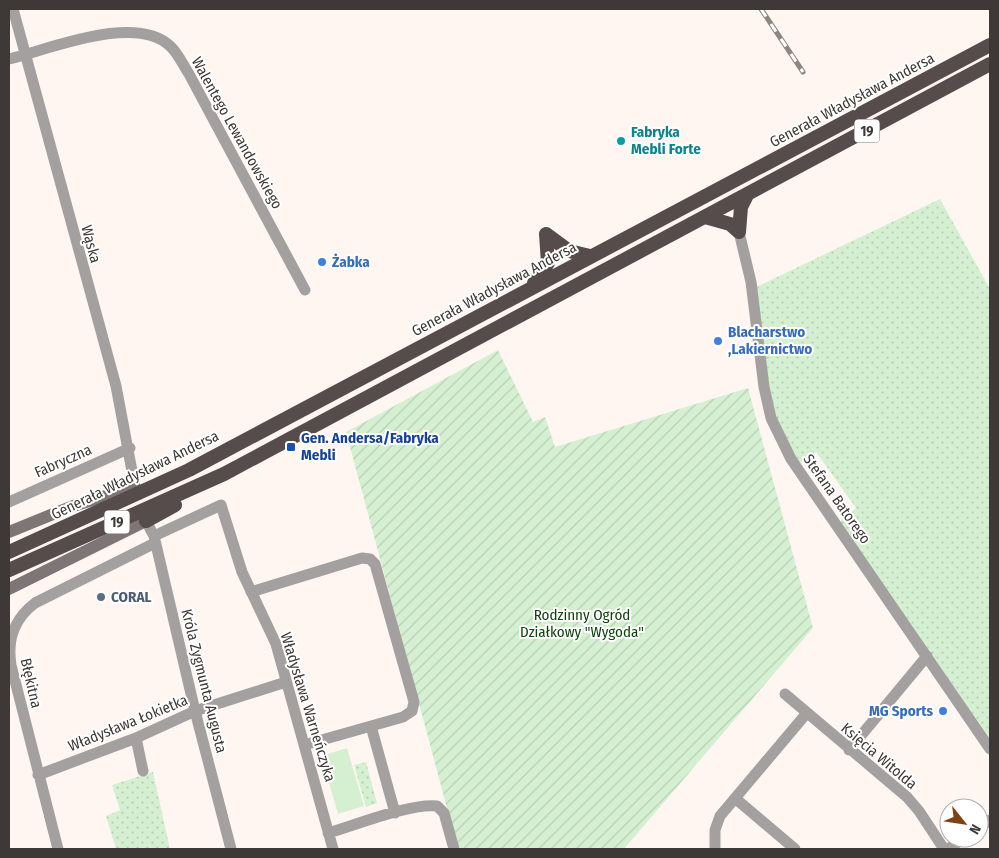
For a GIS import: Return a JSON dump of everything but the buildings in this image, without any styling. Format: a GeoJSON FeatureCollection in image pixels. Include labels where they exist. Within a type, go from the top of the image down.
{"type":"FeatureCollection","features":[{"type":"Feature","properties":{"kind":"highway","name":"Generała Władysława Andersa"},"geometry":{"type":"LineString","coordinates":[[9,552],[189,470],[987,46]]}},
{"type":"Feature","properties":{"kind":"highway","name":"Generała Władysława Andersa"},"geometry":{"type":"LineString","coordinates":[[9,570],[224,474],[989,65]]}},
{"type":"Feature","properties":{"kind":"highway"},"geometry":{"type":"LineString","coordinates":[[739,232],[741,207],[748,195]]}},
{"type":"Feature","properties":{"kind":"highway"},"geometry":{"type":"LineString","coordinates":[[705,217],[730,224],[739,232]]}},
{"type":"Feature","properties":{"kind":"highway"},"geometry":{"type":"LineString","coordinates":[[532,287],[548,263],[546,234],[569,251],[590,256]]}},
{"type":"Feature","properties":{"kind":"highway"},"geometry":{"type":"LineString","coordinates":[[135,487],[189,470]]}},
{"type":"Feature","properties":{"kind":"highway"},"geometry":{"type":"LineString","coordinates":[[146,521],[224,474]]}},
{"type":"Feature","properties":{"kind":"main road"},"geometry":{"type":"LineString","coordinates":[[9,532],[73,506],[135,487]]}},
{"type":"Feature","properties":{"kind":"main road"},"geometry":{"type":"LineString","coordinates":[[9,590],[146,521]]}},
{"type":"Feature","properties":{"kind":"street","name":"Wąska"},"geometry":{"type":"LineString","coordinates":[[13,9],[24,55],[116,386],[130,448],[135,487]]}},
{"type":"Feature","properties":{"kind":"street","name":"Walentego Lewandowskiego"},"geometry":{"type":"LineString","coordinates":[[9,59],[112,32],[131,31],[149,35],[166,42],[176,52],[305,290]]}},
{"type":"Feature","properties":{"kind":"street","name":"Stefana Batorego"},"geometry":{"type":"LineString","coordinates":[[739,232],[751,282],[764,387],[771,418],[780,438],[791,459],[990,750]]}},
{"type":"Feature","properties":{"kind":"street","name":"Fabryczna"},"geometry":{"type":"LineString","coordinates":[[9,502],[130,448]]}},
{"type":"Feature","properties":{"kind":"street","name":"Władysława Warneńczyka"},"geometry":{"type":"LineString","coordinates":[[154,539],[222,505],[242,572],[276,644],[333,849]]}},
{"type":"Feature","properties":{"kind":"street","name":"Króla Zygmunta Augusta"},"geometry":{"type":"LineString","coordinates":[[146,521],[154,539],[195,711],[231,849]]}},
{"type":"Feature","properties":{"kind":"street","name":"Błękitna"},"geometry":{"type":"LineString","coordinates":[[58,849],[9,654],[14,626],[22,613],[35,603],[154,539]]}},
{"type":"Feature","properties":{"kind":"street"},"geometry":{"type":"LineString","coordinates":[[251,592],[362,558],[370,559],[375,564],[414,702],[412,711],[403,717],[304,745]]}},
{"type":"Feature","properties":{"kind":"street"},"geometry":{"type":"LineString","coordinates":[[849,750],[927,656]]}},
{"type":"Feature","properties":{"kind":"street","name":"Władysława Łokietka"},"geometry":{"type":"LineString","coordinates":[[38,774],[136,738],[195,711],[286,682]]}},
{"type":"Feature","properties":{"kind":"street","name":"Księcia Witolda"},"geometry":{"type":"LineString","coordinates":[[785,694],[806,714],[907,798],[919,811],[944,849]]}},
{"type":"Feature","properties":{"kind":"street"},"geometry":{"type":"LineString","coordinates":[[715,849],[717,824],[720,816],[806,714]]}},
{"type":"Feature","properties":{"kind":"street"},"geometry":{"type":"LineString","coordinates":[[370,726],[395,813]]}},
{"type":"Feature","properties":{"kind":"street"},"geometry":{"type":"LineString","coordinates":[[136,738],[144,771]]}},
{"type":"Feature","properties":{"kind":"street"},"geometry":{"type":"LineString","coordinates":[[736,799],[795,849]]}},
{"type":"Feature","properties":{"kind":"street"},"geometry":{"type":"LineString","coordinates":[[328,833],[395,813],[429,805],[437,806],[444,813],[454,849]]}},
{"type":"Feature","properties":{"kind":"green space"},"geometry":{"type":"Polygon","coordinates":[[[940,199],[990,289],[990,750],[836,525],[856,508],[816,452],[796,466],[772,417],[752,289],[940,199]]]}},
{"type":"Feature","properties":{"kind":"green space","name":"Rodzinny Ogród Działkowy \"Wygoda\""},"geometry":{"type":"Polygon","coordinates":[[[498,350],[533,422],[545,417],[555,447],[748,388],[813,628],[624,849],[458,849],[346,432],[498,350]]]}},
{"type":"Feature","properties":{"kind":"green space"},"geometry":{"type":"Polygon","coordinates":[[[347,748],[364,806],[338,814],[321,756],[347,748]]]}},
{"type":"Feature","properties":{"kind":"green space"},"geometry":{"type":"Polygon","coordinates":[[[366,762],[377,803],[366,807],[354,765],[366,762]]]}},
{"type":"Feature","properties":{"kind":"green space"},"geometry":{"type":"Polygon","coordinates":[[[153,772],[170,849],[116,849],[106,816],[120,810],[112,785],[153,772]]]}},
{"type":"Feature","properties":{"kind":"railway"},"geometry":{"type":"LineString","coordinates":[[761,9],[803,72]]}},
{"type":"Feature","properties":{"kind":"place","name":"Fabryka Mebli Forte"},"geometry":{"type":"Point","coordinates":[621,141]}},
{"type":"Feature","properties":{"kind":"place","name":"Żabka"},"geometry":{"type":"Point","coordinates":[322,262]}},
{"type":"Feature","properties":{"kind":"place","name":"Blacharstwo ,Lakiernictwo"},"geometry":{"type":"Point","coordinates":[718,341]}},
{"type":"Feature","properties":{"kind":"place","name":"Gen. Andersa/Fabryka Mebli"},"geometry":{"type":"Point","coordinates":[291,447]}},
{"type":"Feature","properties":{"kind":"place","name":"CORAL"},"geometry":{"type":"Point","coordinates":[101,597]}},
{"type":"Feature","properties":{"kind":"place","name":"MG Sports"},"geometry":{"type":"Point","coordinates":[943,711]}}]}
